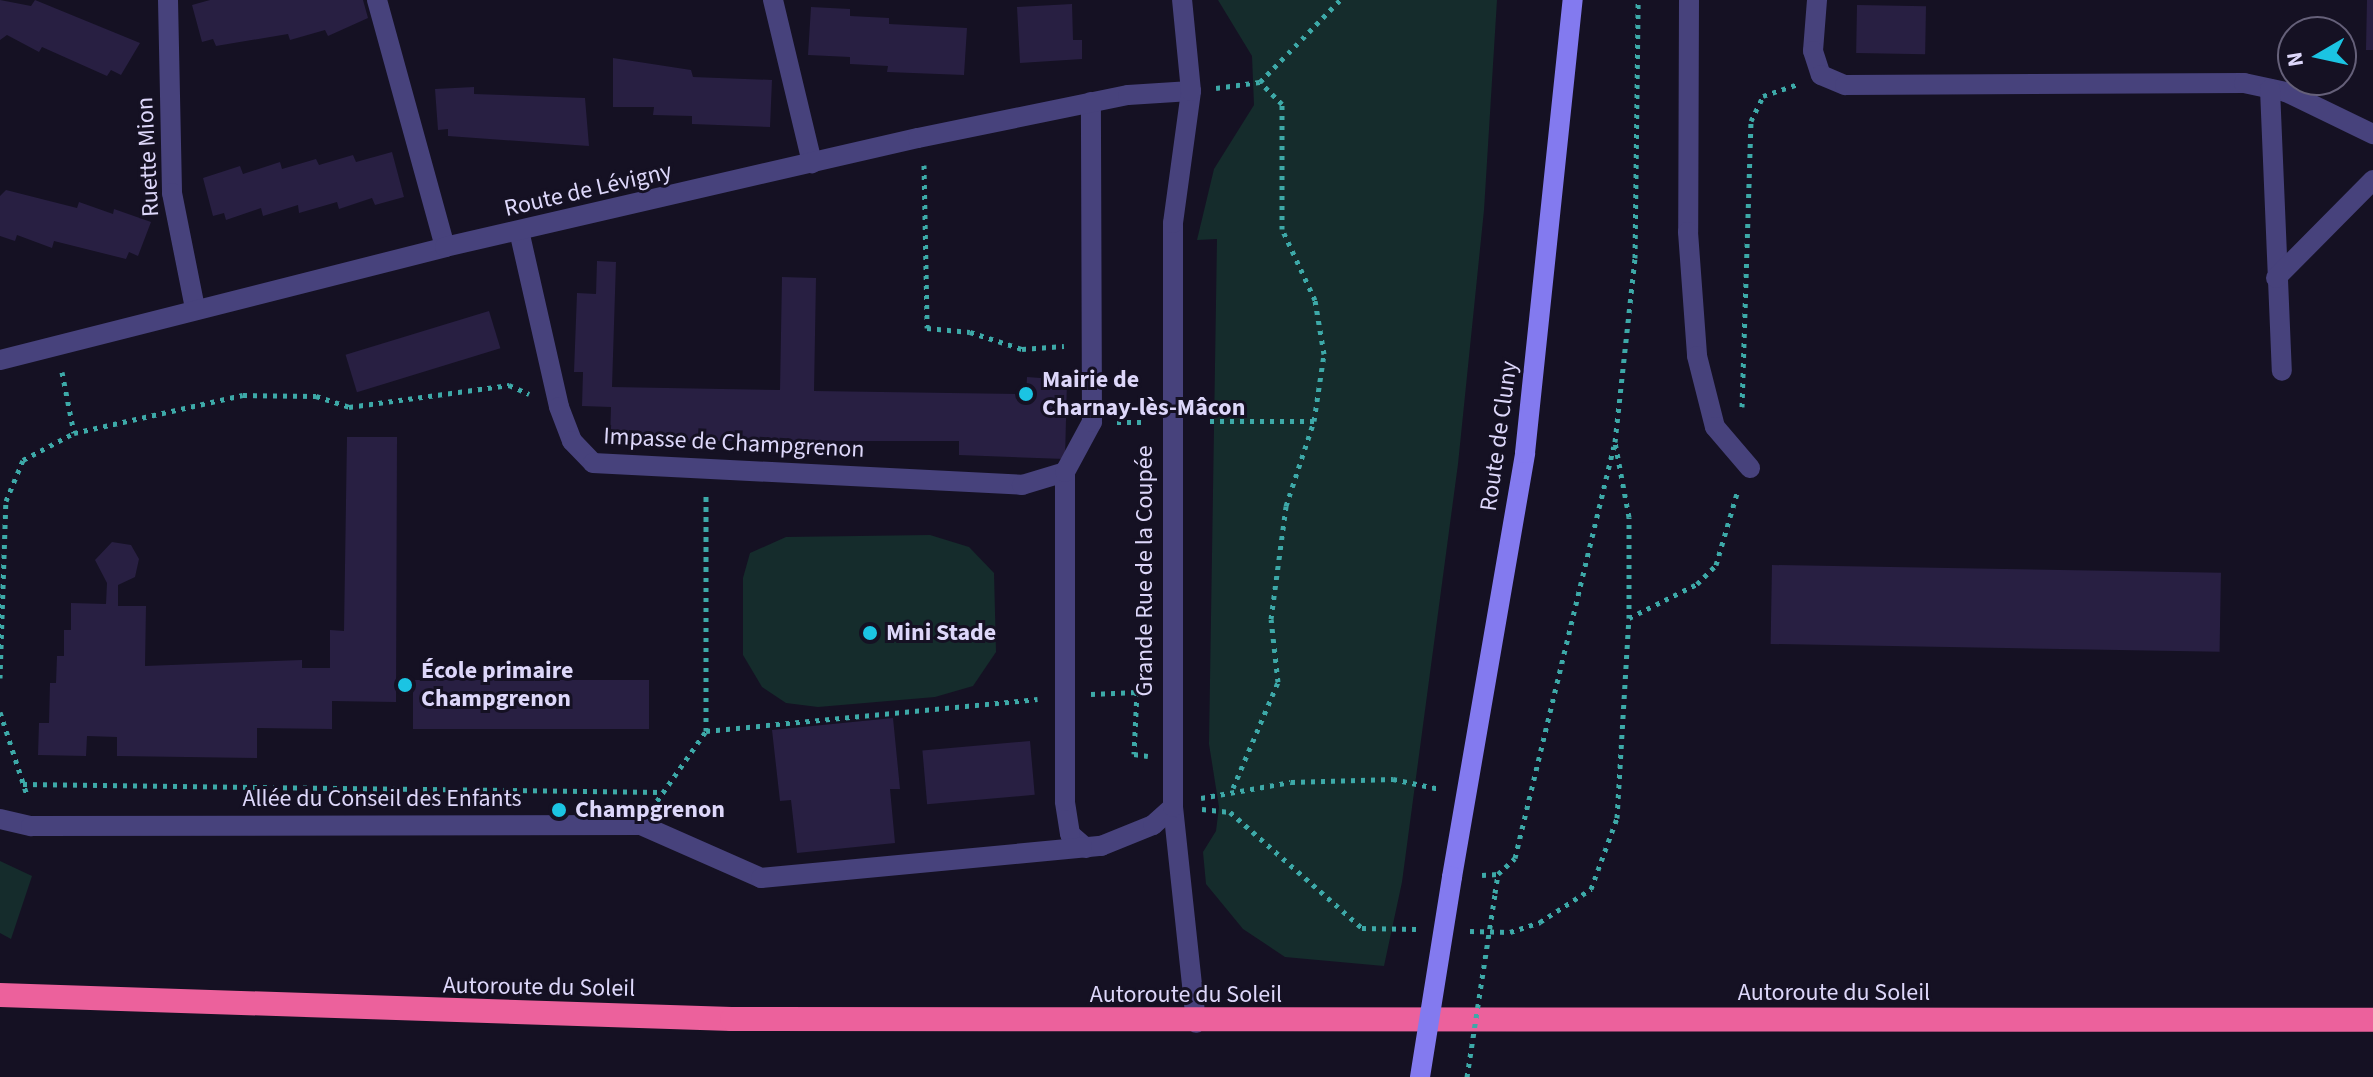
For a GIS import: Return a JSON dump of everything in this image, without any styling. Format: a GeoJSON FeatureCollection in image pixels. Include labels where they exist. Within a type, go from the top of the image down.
{"type":"FeatureCollection","features":[{"type":"Feature","properties":{"kind":"highway","name":"Autoroute du Soleil"},"geometry":{"type":"LineString","coordinates":[[0,995],[454,1013],[1196,1023],[2373,1020]]}},
{"type":"Feature","properties":{"kind":"main road","name":"Route de Cluny"},"geometry":{"type":"LineString","coordinates":[[1420,1077],[1465,795],[1525,453],[1573,0]]}},
{"type":"Feature","properties":{"kind":"street","name":"Ruette Mion"},"geometry":{"type":"LineString","coordinates":[[168,0],[172,193],[195,308]]}},
{"type":"Feature","properties":{"kind":"street"},"geometry":{"type":"LineString","coordinates":[[377,0],[445,247]]}},
{"type":"Feature","properties":{"kind":"street"},"geometry":{"type":"LineString","coordinates":[[773,0],[812,163]]}},
{"type":"Feature","properties":{"kind":"street","name":"Grande Rue de la Coupée"},"geometry":{"type":"LineString","coordinates":[[1182,0],[1191,91],[1173,223],[1170,758],[1196,1023]]}},
{"type":"Feature","properties":{"kind":"street"},"geometry":{"type":"LineString","coordinates":[[1689,0],[1688,232],[1697,356],[1715,427],[1745,463]]}},
{"type":"Feature","properties":{"kind":"street"},"geometry":{"type":"LineString","coordinates":[[1817,0],[1813,51],[1821,75],[1845,85],[2244,83],[2327,108],[2373,134]]}},
{"type":"Feature","properties":{"kind":"street"},"geometry":{"type":"LineString","coordinates":[[2270,89],[2282,371]]}},
{"type":"Feature","properties":{"kind":"street","name":"Route de Lévigny"},"geometry":{"type":"LineString","coordinates":[[0,360],[195,308],[445,247],[520,235],[812,163],[1091,102],[1191,91]]}},
{"type":"Feature","properties":{"kind":"street"},"geometry":{"type":"LineString","coordinates":[[1086,848],[1070,834],[1065,697],[1065,472],[1092,422],[1091,102]]}},
{"type":"Feature","properties":{"kind":"street"},"geometry":{"type":"LineString","coordinates":[[2276,278],[2373,180]]}},
{"type":"Feature","properties":{"kind":"street","name":"Impasse de Champgrenon"},"geometry":{"type":"LineString","coordinates":[[520,235],[559,407],[572,441],[593,463],[1022,485],[1065,472]]}},
{"type":"Feature","properties":{"kind":"street","name":"Allée du Conseil des Enfants"},"geometry":{"type":"LineString","coordinates":[[0,819],[31,826],[641,825],[761,878],[1086,848],[1126,839],[1173,807]]}},
{"type":"Feature","properties":{"kind":"path"},"geometry":{"type":"LineString","coordinates":[[1191,91],[1260,82],[1340,0]]}},
{"type":"Feature","properties":{"kind":"path"},"geometry":{"type":"LineString","coordinates":[[1467,1077],[1498,874],[1515,858],[1615,442],[1635,258],[1638,0]]}},
{"type":"Feature","properties":{"kind":"path"},"geometry":{"type":"LineString","coordinates":[[1629,618],[1697,584],[1716,565],[1735,511],[1745,463],[1751,121],[1763,96],[1821,75]]}},
{"type":"Feature","properties":{"kind":"path"},"geometry":{"type":"LineString","coordinates":[[1233,788],[1278,682],[1271,619],[1286,506],[1314,421],[1324,354],[1315,300],[1282,229],[1282,104],[1260,82]]}},
{"type":"Feature","properties":{"kind":"path"},"geometry":{"type":"LineString","coordinates":[[924,161],[927,328],[970,332],[1022,349],[1092,345]]}},
{"type":"Feature","properties":{"kind":"path"},"geometry":{"type":"LineString","coordinates":[[61,367],[74,433]]}},
{"type":"Feature","properties":{"kind":"path"},"geometry":{"type":"LineString","coordinates":[[0,678],[6,501],[23,460],[74,433],[243,395],[316,396],[349,407],[509,385],[559,407]]}},
{"type":"Feature","properties":{"kind":"path"},"geometry":{"type":"LineString","coordinates":[[1210,421],[1314,421]]}},
{"type":"Feature","properties":{"kind":"path"},"geometry":{"type":"LineString","coordinates":[[1466,931],[1510,932],[1540,922],[1591,889],[1617,818],[1629,618],[1629,517],[1615,442]]}},
{"type":"Feature","properties":{"kind":"path"},"geometry":{"type":"LineString","coordinates":[[641,825],[706,731],[706,468]]}},
{"type":"Feature","properties":{"kind":"path"},"geometry":{"type":"LineString","coordinates":[[1099,693],[1137,692],[1134,754],[1170,758]]}},
{"type":"Feature","properties":{"kind":"path"},"geometry":{"type":"LineString","coordinates":[[706,731],[1065,697]]}},
{"type":"Feature","properties":{"kind":"path"},"geometry":{"type":"LineString","coordinates":[[0,712],[31,804]]}},
{"type":"Feature","properties":{"kind":"path"},"geometry":{"type":"LineString","coordinates":[[1173,807],[1233,788],[1393,779],[1465,795]]}},
{"type":"Feature","properties":{"kind":"path"},"geometry":{"type":"LineString","coordinates":[[23,784],[663,792]]}},
{"type":"Feature","properties":{"kind":"path"},"geometry":{"type":"LineString","coordinates":[[1173,807],[1230,812],[1362,928],[1421,929]]}},
{"type":"Feature","properties":{"kind":"path"},"geometry":{"type":"LineString","coordinates":[[1452,877],[1498,874]]}},
{"type":"Feature","properties":{"kind":"green space"},"geometry":{"type":"Polygon","coordinates":[[[1218,0],[1497,0],[1484,210],[1458,464],[1402,882],[1384,966],[1285,957],[1243,929],[1206,884],[1203,852],[1216,831],[1219,807],[1209,744],[1217,239],[1197,240],[1214,169],[1254,105],[1252,56],[1218,0]]]}},
{"type":"Feature","properties":{"kind":"green space","name":"Mini Stade"},"geometry":{"type":"Polygon","coordinates":[[[930,535],[969,547],[994,573],[996,652],[973,686],[935,697],[818,707],[786,703],[762,687],[743,655],[743,578],[750,553],[786,537],[930,535]]]}},
{"type":"Feature","properties":{"kind":"green space"},"geometry":{"type":"Polygon","coordinates":[[[0,861],[32,876],[11,939],[0,933],[0,861]]]}},
{"type":"Feature","properties":{"kind":"building"},"geometry":{"type":"Polygon","coordinates":[[[0,0],[31,6],[35,0],[140,43],[121,75],[111,70],[107,76],[42,47],[39,52],[7,35],[0,40],[0,0]]]}},
{"type":"Feature","properties":{"kind":"building"},"geometry":{"type":"Polygon","coordinates":[[[210,0],[363,0],[368,18],[328,36],[325,30],[290,40],[288,34],[216,46],[213,39],[202,42],[192,5],[210,0]]]}},
{"type":"Feature","properties":{"kind":"building"},"geometry":{"type":"Polygon","coordinates":[[[2367,0],[2373,0],[2373,50],[2366,50],[2367,0]]]}},
{"type":"Feature","properties":{"kind":"building"},"geometry":{"type":"Polygon","coordinates":[[[1072,4],[1073,40],[1082,40],[1082,59],[1020,63],[1017,7],[1072,4]]]}},
{"type":"Feature","properties":{"kind":"building"},"geometry":{"type":"Polygon","coordinates":[[[1857,5],[1926,6],[1925,54],[1856,53],[1857,5]]]}},
{"type":"Feature","properties":{"kind":"building"},"geometry":{"type":"Polygon","coordinates":[[[811,7],[850,9],[850,16],[889,18],[889,24],[967,28],[964,75],[887,72],[888,66],[850,64],[850,57],[808,55],[811,7]]]}},
{"type":"Feature","properties":{"kind":"building"},"geometry":{"type":"Polygon","coordinates":[[[613,58],[691,70],[693,77],[772,80],[770,127],[692,124],[692,116],[653,115],[654,107],[613,107],[613,58]]]}},
{"type":"Feature","properties":{"kind":"building"},"geometry":{"type":"Polygon","coordinates":[[[474,87],[474,94],[585,98],[589,146],[448,136],[448,129],[438,130],[435,89],[474,87]]]}},
{"type":"Feature","properties":{"kind":"building"},"geometry":{"type":"Polygon","coordinates":[[[392,152],[404,197],[375,205],[372,198],[339,209],[337,202],[299,213],[298,205],[263,216],[261,208],[226,220],[224,213],[213,216],[203,178],[240,166],[243,174],[280,162],[282,169],[316,159],[319,165],[353,155],[356,162],[392,152]]]}},
{"type":"Feature","properties":{"kind":"building"},"geometry":{"type":"Polygon","coordinates":[[[6,190],[77,208],[79,202],[113,214],[114,209],[151,222],[138,256],[129,252],[126,259],[54,241],[52,248],[17,235],[15,241],[0,236],[0,196],[6,190]]]}},
{"type":"Feature","properties":{"kind":"building"},"geometry":{"type":"Polygon","coordinates":[[[597,261],[616,262],[612,387],[780,390],[782,277],[816,278],[814,391],[1026,394],[1027,377],[1067,380],[1065,459],[959,455],[959,441],[610,441],[611,407],[582,406],[583,372],[574,372],[577,293],[596,294],[597,261]]]}},
{"type":"Feature","properties":{"kind":"building"},"geometry":{"type":"Polygon","coordinates":[[[489,311],[500,348],[357,392],[346,355],[489,311]]]}},
{"type":"Feature","properties":{"kind":"building"},"geometry":{"type":"Polygon","coordinates":[[[347,437],[397,437],[396,702],[332,701],[332,729],[257,728],[257,758],[117,756],[117,737],[87,736],[86,756],[38,755],[39,723],[49,723],[50,683],[56,683],[57,656],[64,656],[64,630],[71,630],[71,603],[106,604],[107,583],[95,560],[112,542],[131,545],[139,559],[135,577],[118,585],[118,606],[146,606],[145,666],[302,660],[302,668],[330,668],[330,630],[344,631],[347,437]]]}},
{"type":"Feature","properties":{"kind":"building"},"geometry":{"type":"Polygon","coordinates":[[[1772,565],[2221,573],[2220,652],[1771,644],[1772,565]]]}},
{"type":"Feature","properties":{"kind":"building"},"geometry":{"type":"Polygon","coordinates":[[[413,680],[649,680],[649,729],[413,729],[413,680]]]}},
{"type":"Feature","properties":{"kind":"building"},"geometry":{"type":"Polygon","coordinates":[[[893,718],[900,789],[890,789],[895,843],[797,853],[791,800],[780,801],[772,730],[893,718]]]}},
{"type":"Feature","properties":{"kind":"building"},"geometry":{"type":"Polygon","coordinates":[[[1030,741],[1035,795],[927,804],[922,750],[1030,741]]]}},
{"type":"Feature","properties":{"kind":"place","name":"Mairie de Charnay-lès-Mâcon"},"geometry":{"type":"Point","coordinates":[1026,394]}},
{"type":"Feature","properties":{"kind":"place","name":"Mini Stade"},"geometry":{"type":"Point","coordinates":[870,633]}},
{"type":"Feature","properties":{"kind":"place","name":"École primaire Champgrenon"},"geometry":{"type":"Point","coordinates":[405,685]}},
{"type":"Feature","properties":{"kind":"place","name":"Champgrenon"},"geometry":{"type":"Point","coordinates":[559,810]}}]}
